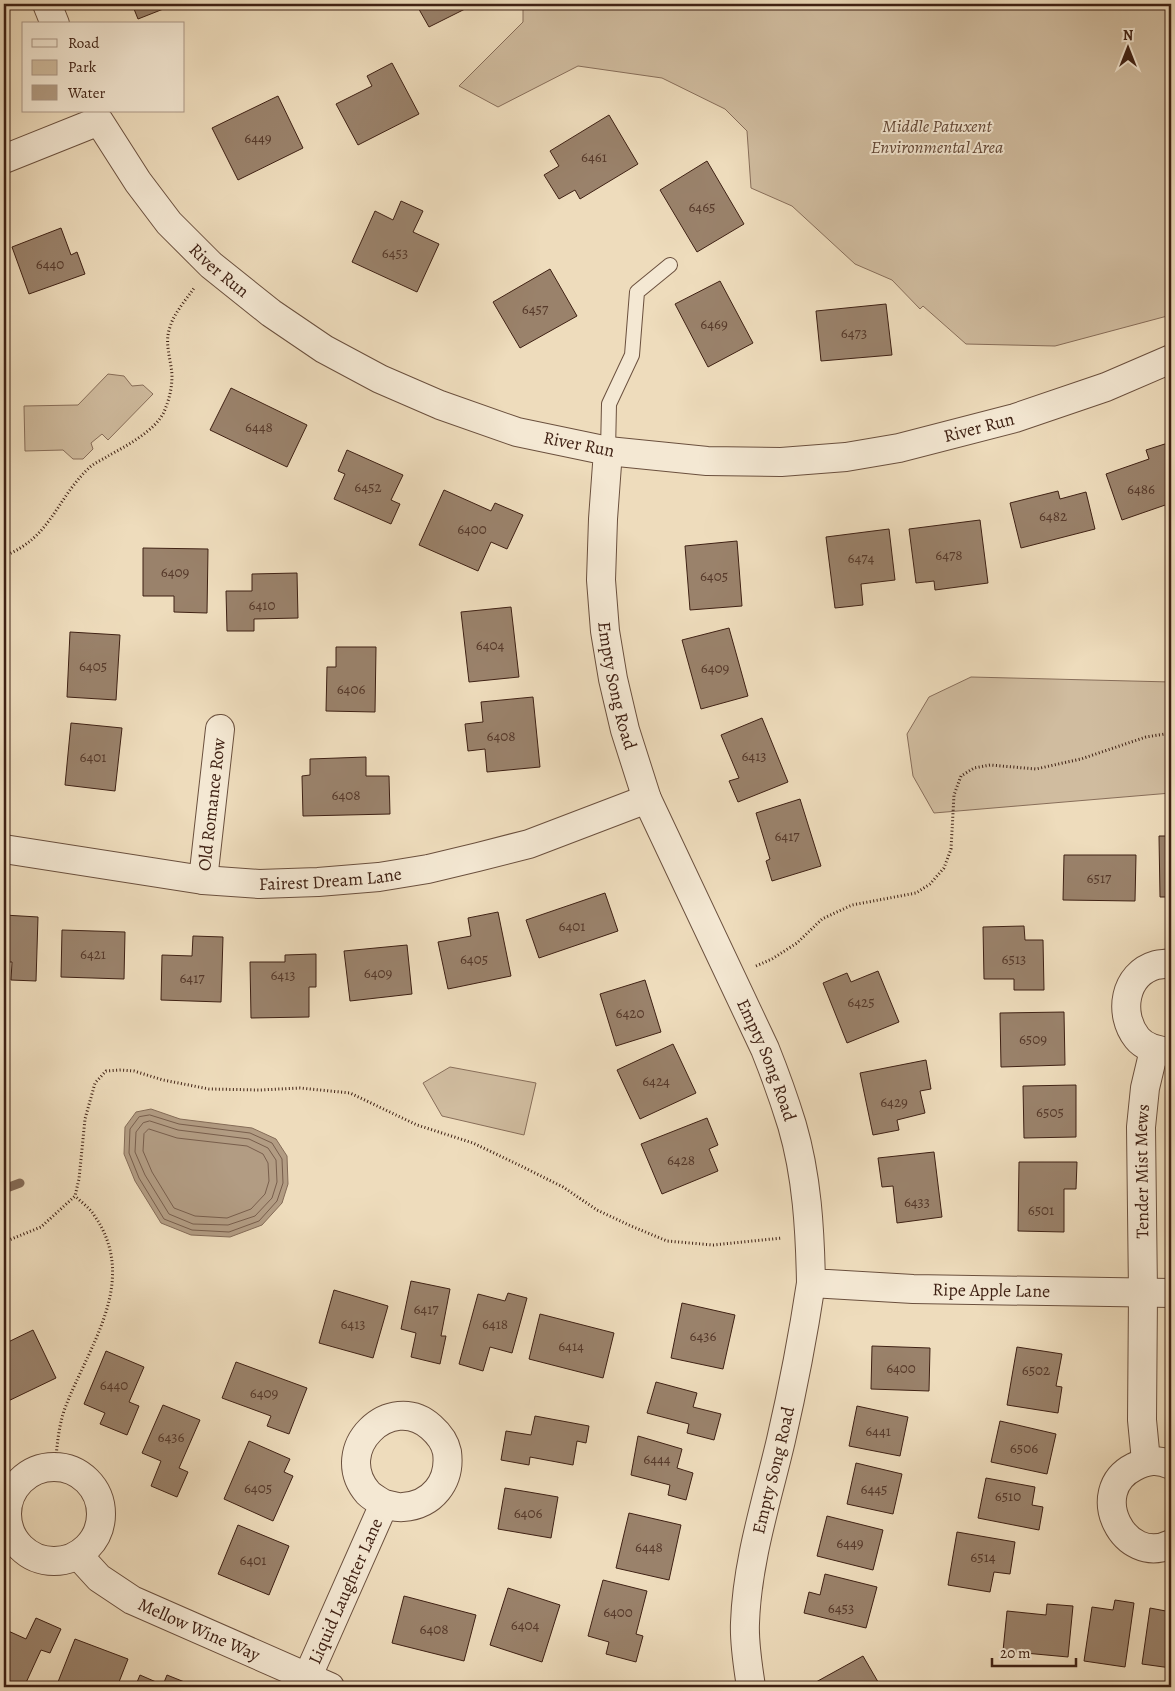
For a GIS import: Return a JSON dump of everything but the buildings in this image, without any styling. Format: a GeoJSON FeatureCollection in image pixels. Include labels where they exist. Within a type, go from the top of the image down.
{"type":"FeatureCollection","features":[{"type":"Feature","properties":{"kind":"street"},"geometry":{"type":"LineString","coordinates":[[47,4],[54,22]]}},
{"type":"Feature","properties":{"kind":"street"},"geometry":{"type":"LineString","coordinates":[[4,159],[97,116]]}},
{"type":"Feature","properties":{"kind":"street","name":"River Run"},"geometry":{"type":"LineString","coordinates":[[97,116],[138,182],[170,223],[210,265],[272,313],[324,349],[380,379],[440,405],[516,432],[608,451],[707,461],[781,462],[846,457],[908,446],[1015,418],[1106,387],[1171,360]]}},
{"type":"Feature","properties":{"kind":"street","name":"Empty Song Road"},"geometry":{"type":"LineString","coordinates":[[608,451],[601,580],[605,631],[626,730],[647,798],[765,1049],[783,1094],[800,1163],[810,1236],[811,1283],[803,1339],[747,1590],[744,1624],[746,1657],[751,1687]]}},
{"type":"Feature","properties":{"kind":"street","name":"Old Romance Row"},"geometry":{"type":"LineString","coordinates":[[202,880],[220,729]]}},
{"type":"Feature","properties":{"kind":"street","name":"Fairest Dream Lane"},"geometry":{"type":"LineString","coordinates":[[4,849],[202,880],[259,884],[379,877],[428,869],[529,844],[647,798]]}},
{"type":"Feature","properties":{"kind":"street","name":"Tender Mist Mews"},"geometry":{"type":"LineString","coordinates":[[1158,1463],[1142,1420],[1144,1293],[1141,1128],[1145,1088],[1163,1051],[1138,1039],[1127,1022],[1125,1006],[1130,988],[1141,974],[1155,966],[1171,964]]}},
{"type":"Feature","properties":{"kind":"street","name":"Ripe Apple Lane"},"geometry":{"type":"LineString","coordinates":[[811,1283],[913,1289],[1171,1293]]}},
{"type":"Feature","properties":{"kind":"street"},"geometry":{"type":"LineString","coordinates":[[1158,1463],[1126,1471],[1115,1486],[1111,1502],[1114,1521],[1124,1535],[1139,1545],[1151,1548],[1171,1544]]}},
{"type":"Feature","properties":{"kind":"street"},"geometry":{"type":"LineString","coordinates":[[46,1468],[63,1468],[80,1474],[94,1489],[101,1507],[100,1526],[91,1544],[78,1555],[63,1561],[45,1561],[28,1554],[13,1539],[7,1523],[9,1500],[17,1484],[29,1474],[46,1468]]}},
{"type":"Feature","properties":{"kind":"street","name":"Liquid Laughter Lane"},"geometry":{"type":"LineString","coordinates":[[318,1682],[384,1504]]}},
{"type":"Feature","properties":{"kind":"street","name":"Mellow Wine Way"},"geometry":{"type":"LineString","coordinates":[[78,1555],[99,1578],[132,1600],[318,1682]]}},
{"type":"Feature","properties":{"kind":"lane"},"geometry":{"type":"LineString","coordinates":[[608,451],[609,404],[632,355],[637,292],[670,265]]}},
{"type":"Feature","properties":{"kind":"path"},"geometry":{"type":"LineString","coordinates":[[4,556],[14,553],[36,537],[56,514],[73,484],[91,466],[153,427],[163,414],[171,394],[172,375],[167,342],[170,326],[210,265]]}},
{"type":"Feature","properties":{"kind":"path"},"geometry":{"type":"LineString","coordinates":[[731,977],[772,959],[797,943],[822,919],[852,905],[916,893],[930,884],[944,868],[951,849],[954,795],[961,776],[974,768],[990,765],[1036,769],[1081,759],[1146,737],[1171,733]]}},
{"type":"Feature","properties":{"kind":"path"},"geometry":{"type":"LineString","coordinates":[[4,1242],[41,1227],[75,1196],[80,1179],[85,1119],[95,1083],[106,1072],[121,1070],[134,1071],[163,1080],[209,1089],[260,1090],[300,1088],[350,1093],[417,1125],[473,1143],[563,1187],[597,1210],[667,1241],[713,1244],[810,1236]]}},
{"type":"Feature","properties":{"kind":"path"},"geometry":{"type":"LineString","coordinates":[[56,1468],[59,1429],[65,1408],[110,1305],[113,1281],[113,1258],[106,1237],[94,1214],[75,1196]]}},
{"type":"Feature","properties":{"kind":"green space","name":"Middle Patuxent Environmental Area"},"geometry":{"type":"Polygon","coordinates":[[[523,4],[1171,4],[1171,315],[1055,346],[966,344],[923,306],[920,309],[892,280],[855,264],[792,206],[751,188],[747,131],[725,109],[662,78],[578,66],[498,107],[459,86],[523,22],[523,4]]]}},
{"type":"Feature","properties":{"kind":"green space"},"geometry":{"type":"Polygon","coordinates":[[[108,374],[124,376],[132,386],[143,385],[153,394],[108,440],[102,434],[91,443],[93,449],[83,459],[73,459],[63,450],[25,451],[24,406],[78,405],[108,374]]]}},
{"type":"Feature","properties":{"kind":"green space"},"geometry":{"type":"Polygon","coordinates":[[[971,677],[1171,682],[1171,793],[934,813],[913,776],[907,734],[929,697],[971,677]]]}},
{"type":"Feature","properties":{"kind":"green space"},"geometry":{"type":"Polygon","coordinates":[[[450,1067],[536,1083],[524,1135],[442,1116],[423,1083],[450,1067]]]}},
{"type":"Feature","properties":{"kind":"water"},"geometry":{"type":"Polygon","coordinates":[[[151,1109],[180,1119],[252,1128],[276,1139],[287,1156],[288,1184],[282,1203],[262,1225],[230,1237],[191,1235],[161,1223],[135,1181],[124,1154],[125,1127],[136,1112],[151,1109]]]}},
{"type":"Feature","properties":{"kind":"waterway"},"geometry":{"type":"LineString","coordinates":[[4,1189],[20,1183]]}}]}
